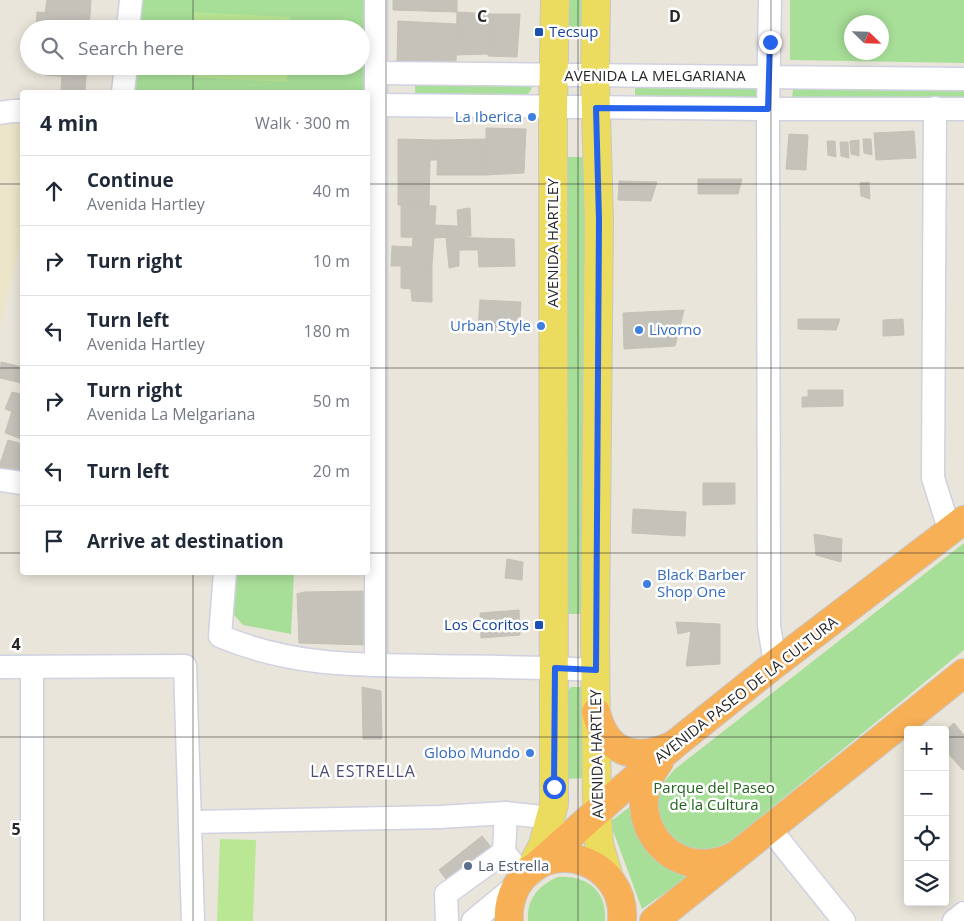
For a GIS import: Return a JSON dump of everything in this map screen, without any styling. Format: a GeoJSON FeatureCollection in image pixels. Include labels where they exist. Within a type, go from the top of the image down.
{"type":"FeatureCollection","features":[{"type":"Feature","properties":{"kind":"highway","name":"AVENIDA PASEO DE LA CULTURA"},"geometry":{"type":"LineString","coordinates":[[526,875],[675,744],[776,664],[957,526]]}},
{"type":"Feature","properties":{"kind":"highway"},"geometry":{"type":"LineString","coordinates":[[654,921],[964,673]]}},
{"type":"Feature","properties":{"kind":"highway"},"geometry":{"type":"LineString","coordinates":[[596,712],[600,726],[608,739],[619,749],[638,754],[657,752],[675,744]]}},
{"type":"Feature","properties":{"kind":"highway"},"geometry":{"type":"LineString","coordinates":[[675,744],[652,771],[645,788],[643,806],[645,816],[647,825],[656,841],[670,854],[686,862],[704,864],[723,862],[740,854]]}},
{"type":"Feature","properties":{"kind":"highway"},"geometry":{"type":"LineString","coordinates":[[510,921],[511,901],[526,875],[553,859],[566,858],[594,865],[609,878],[621,903],[622,921]]}},
{"type":"Feature","properties":{"kind":"main road","name":"AVENIDA HARTLEY"},"geometry":{"type":"LineString","coordinates":[[526,875],[544,845],[554,804],[553,75],[555,0]]}},
{"type":"Feature","properties":{"kind":"main road","name":"AVENIDA HARTLEY"},"geometry":{"type":"LineString","coordinates":[[596,0],[595,76],[599,230],[597,813],[599,844],[609,878]]}},
{"type":"Feature","properties":{"kind":"street"},"geometry":{"type":"LineString","coordinates":[[129,20],[131,0]]}},
{"type":"Feature","properties":{"kind":"street"},"geometry":{"type":"LineString","coordinates":[[376,0],[377,105],[372,216],[376,665]]}},
{"type":"Feature","properties":{"kind":"street"},"geometry":{"type":"LineString","coordinates":[[770,0],[768,109],[769,626],[776,664]]}},
{"type":"Feature","properties":{"kind":"street","name":"AVENIDA LA MELGARIANA"},"geometry":{"type":"LineString","coordinates":[[377,73],[964,79]]}},
{"type":"Feature","properties":{"kind":"street"},"geometry":{"type":"LineString","coordinates":[[124,90],[125,75]]}},
{"type":"Feature","properties":{"kind":"street"},"geometry":{"type":"LineString","coordinates":[[377,105],[553,108],[964,109]]}},
{"type":"Feature","properties":{"kind":"street"},"geometry":{"type":"LineString","coordinates":[[935,108],[933,478],[957,526]]}},
{"type":"Feature","properties":{"kind":"street"},"geometry":{"type":"LineString","coordinates":[[0,113],[20,111]]}},
{"type":"Feature","properties":{"kind":"street"},"geometry":{"type":"LineString","coordinates":[[0,480],[20,483]]}},
{"type":"Feature","properties":{"kind":"street"},"geometry":{"type":"LineString","coordinates":[[225,575],[220,636],[242,646],[323,663],[596,670]]}},
{"type":"Feature","properties":{"kind":"street"},"geometry":{"type":"LineString","coordinates":[[0,667],[185,666],[193,921]]}},
{"type":"Feature","properties":{"kind":"street"},"geometry":{"type":"LineString","coordinates":[[32,667],[32,921]]}},
{"type":"Feature","properties":{"kind":"street"},"geometry":{"type":"LineString","coordinates":[[191,822],[440,817],[506,813],[552,818]]}},
{"type":"Feature","properties":{"kind":"street"},"geometry":{"type":"LineString","coordinates":[[506,813],[504,852],[526,875]]}},
{"type":"Feature","properties":{"kind":"street"},"geometry":{"type":"LineString","coordinates":[[770,829],[844,921]]}},
{"type":"Feature","properties":{"kind":"street"},"geometry":{"type":"LineString","coordinates":[[447,921],[446,894],[504,852]]}},
{"type":"Feature","properties":{"kind":"street","name":"AVENIDA PASEO DE LA CULTURA"},"geometry":{"type":"LineString","coordinates":[[474,921],[526,875]]}},
{"type":"Feature","properties":{"kind":"street"},"geometry":{"type":"LineString","coordinates":[[954,921],[964,913]]}},
{"type":"Feature","properties":{"kind":"shaded area"},"geometry":{"type":"Polygon","coordinates":[[[0,104],[20,105],[20,248],[0,327],[0,104]]]}},
{"type":"Feature","properties":{"kind":"green space"},"geometry":{"type":"Polygon","coordinates":[[[142,0],[367,0],[367,20],[141,20],[142,0]]]}},
{"type":"Feature","properties":{"kind":"green space"},"geometry":{"type":"Polygon","coordinates":[[[565,0],[585,0],[585,35],[565,35],[565,0]]]}},
{"type":"Feature","properties":{"kind":"green space"},"geometry":{"type":"Polygon","coordinates":[[[790,0],[964,0],[964,63],[790,60],[790,0]]]}},
{"type":"Feature","properties":{"kind":"green space"},"geometry":{"type":"Polygon","coordinates":[[[194,12],[290,17],[290,20],[194,20],[194,12]]]}},
{"type":"Feature","properties":{"kind":"green space"},"geometry":{"type":"Polygon","coordinates":[[[137,75],[366,75],[366,90],[136,90],[137,75]]]}},
{"type":"Feature","properties":{"kind":"green space"},"geometry":{"type":"Polygon","coordinates":[[[190,75],[287,75],[287,82],[190,77],[190,75]]]}},
{"type":"Feature","properties":{"kind":"green space"},"geometry":{"type":"Polygon","coordinates":[[[415,82],[532,86],[527,95],[415,95],[415,82]]]}},
{"type":"Feature","properties":{"kind":"green space"},"geometry":{"type":"Polygon","coordinates":[[[635,88],[756,89],[756,101],[635,99],[635,88]]]}},
{"type":"Feature","properties":{"kind":"green space"},"geometry":{"type":"Polygon","coordinates":[[[793,89],[964,91],[964,102],[792,99],[793,89]]]}},
{"type":"Feature","properties":{"kind":"green space"},"geometry":{"type":"Polygon","coordinates":[[[565,157],[587,157],[588,614],[564,614],[565,157]]]}},
{"type":"Feature","properties":{"kind":"green space","name":"Parque del Paseo de la Cultura"},"geometry":{"type":"Polygon","coordinates":[[[964,543],[964,650],[731,841],[708,851],[684,846],[666,831],[657,808],[657,796],[663,783],[675,769],[964,543]]]}},
{"type":"Feature","properties":{"kind":"green space"},"geometry":{"type":"Polygon","coordinates":[[[237,575],[294,575],[291,634],[243,625],[234,615],[233,597],[237,575]]]}},
{"type":"Feature","properties":{"kind":"green space"},"geometry":{"type":"Polygon","coordinates":[[[571,687],[584,687],[585,778],[564,779],[566,693],[571,687]]]}},
{"type":"Feature","properties":{"kind":"green space"},"geometry":{"type":"Polygon","coordinates":[[[631,806],[687,874],[686,878],[642,909],[611,821],[631,806]]]}},
{"type":"Feature","properties":{"kind":"green space"},"geometry":{"type":"Polygon","coordinates":[[[220,839],[256,840],[253,921],[217,921],[220,839]]]}},
{"type":"Feature","properties":{"kind":"green space"},"geometry":{"type":"Polygon","coordinates":[[[558,877],[578,879],[593,887],[603,901],[605,921],[528,921],[529,906],[535,894],[545,884],[558,877]]]}},
{"type":"Feature","properties":{"kind":"building"},"geometry":{"type":"Polygon","coordinates":[[[47,0],[91,0],[90,15],[45,13],[47,0]]]}},
{"type":"Feature","properties":{"kind":"building"},"geometry":{"type":"Polygon","coordinates":[[[393,0],[457,0],[457,12],[393,10],[393,0]]]}},
{"type":"Feature","properties":{"kind":"building"},"geometry":{"type":"Polygon","coordinates":[[[37,12],[90,15],[90,20],[36,20],[37,12]]]}},
{"type":"Feature","properties":{"kind":"building"},"geometry":{"type":"Polygon","coordinates":[[[457,12],[490,14],[488,54],[456,55],[457,12]]]}},
{"type":"Feature","properties":{"kind":"building"},"geometry":{"type":"Polygon","coordinates":[[[490,14],[520,14],[517,57],[488,56],[490,14]]]}},
{"type":"Feature","properties":{"kind":"building"},"geometry":{"type":"Polygon","coordinates":[[[398,21],[457,24],[456,62],[397,61],[398,21]]]}},
{"type":"Feature","properties":{"kind":"building"},"geometry":{"type":"Polygon","coordinates":[[[45,75],[86,75],[86,78],[45,75]]]}},
{"type":"Feature","properties":{"kind":"building"},"geometry":{"type":"Polygon","coordinates":[[[62,76],[86,78],[85,90],[61,90],[62,76]]]}},
{"type":"Feature","properties":{"kind":"building"},"geometry":{"type":"Polygon","coordinates":[[[486,128],[526,129],[524,173],[486,175],[486,128]]]}},
{"type":"Feature","properties":{"kind":"building"},"geometry":{"type":"Polygon","coordinates":[[[914,131],[916,158],[876,160],[874,133],[914,131]]]}},
{"type":"Feature","properties":{"kind":"building"},"geometry":{"type":"Polygon","coordinates":[[[789,134],[808,135],[806,170],[786,169],[789,134]]]}},
{"type":"Feature","properties":{"kind":"building"},"geometry":{"type":"Polygon","coordinates":[[[398,139],[438,140],[438,160],[398,160],[398,139]]]}},
{"type":"Feature","properties":{"kind":"building"},"geometry":{"type":"Polygon","coordinates":[[[486,139],[486,175],[437,175],[438,140],[486,139]]]}},
{"type":"Feature","properties":{"kind":"building"},"geometry":{"type":"Polygon","coordinates":[[[863,139],[871,139],[872,155],[864,153],[863,139]]]}},
{"type":"Feature","properties":{"kind":"building"},"geometry":{"type":"Polygon","coordinates":[[[859,140],[859,156],[851,154],[850,141],[859,140]]]}},
{"type":"Feature","properties":{"kind":"building"},"geometry":{"type":"Polygon","coordinates":[[[827,141],[835,141],[836,157],[828,155],[827,141]]]}},
{"type":"Feature","properties":{"kind":"building"},"geometry":{"type":"Polygon","coordinates":[[[840,142],[848,142],[849,158],[841,156],[840,142]]]}},
{"type":"Feature","properties":{"kind":"building"},"geometry":{"type":"Polygon","coordinates":[[[398,160],[430,160],[429,206],[398,205],[398,160]]]}},
{"type":"Feature","properties":{"kind":"building"},"geometry":{"type":"Polygon","coordinates":[[[698,179],[742,179],[738,194],[698,194],[698,179]]]}},
{"type":"Feature","properties":{"kind":"building"},"geometry":{"type":"Polygon","coordinates":[[[619,181],[657,182],[651,201],[618,200],[619,181]]]}},
{"type":"Feature","properties":{"kind":"building"},"geometry":{"type":"Polygon","coordinates":[[[869,182],[870,199],[861,196],[860,183],[869,182]]]}},
{"type":"Feature","properties":{"kind":"building"},"geometry":{"type":"Polygon","coordinates":[[[401,205],[436,206],[434,238],[401,237],[401,205]]]}},
{"type":"Feature","properties":{"kind":"building"},"geometry":{"type":"Polygon","coordinates":[[[470,208],[471,236],[434,238],[435,225],[458,226],[457,210],[470,208]]]}},
{"type":"Feature","properties":{"kind":"building"},"geometry":{"type":"Polygon","coordinates":[[[446,237],[514,239],[515,266],[479,267],[478,250],[459,250],[459,266],[449,268],[446,237]]]}},
{"type":"Feature","properties":{"kind":"building"},"geometry":{"type":"Polygon","coordinates":[[[413,238],[434,238],[432,266],[391,266],[392,246],[412,247],[413,238]]]}},
{"type":"Feature","properties":{"kind":"building"},"geometry":{"type":"Polygon","coordinates":[[[401,266],[432,266],[432,302],[412,301],[411,289],[401,288],[401,266]]]}},
{"type":"Feature","properties":{"kind":"building"},"geometry":{"type":"Polygon","coordinates":[[[480,300],[521,302],[519,333],[478,330],[480,300]]]}},
{"type":"Feature","properties":{"kind":"building"},"geometry":{"type":"Polygon","coordinates":[[[684,310],[675,346],[624,349],[623,313],[684,310]]]}},
{"type":"Feature","properties":{"kind":"building"},"geometry":{"type":"Polygon","coordinates":[[[798,319],[840,319],[836,330],[798,329],[798,319]]]}},
{"type":"Feature","properties":{"kind":"building"},"geometry":{"type":"Polygon","coordinates":[[[903,319],[904,335],[883,336],[883,320],[903,319]]]}},
{"type":"Feature","properties":{"kind":"building"},"geometry":{"type":"Polygon","coordinates":[[[1,362],[20,367],[20,383],[0,378],[1,362]]]}},
{"type":"Feature","properties":{"kind":"building"},"geometry":{"type":"Polygon","coordinates":[[[808,390],[843,390],[843,406],[802,407],[802,397],[808,397],[808,390]]]}},
{"type":"Feature","properties":{"kind":"building"},"geometry":{"type":"Polygon","coordinates":[[[12,392],[20,394],[20,414],[5,409],[12,392]]]}},
{"type":"Feature","properties":{"kind":"building"},"geometry":{"type":"Polygon","coordinates":[[[12,411],[20,414],[20,438],[5,433],[12,411]]]}},
{"type":"Feature","properties":{"kind":"building"},"geometry":{"type":"Polygon","coordinates":[[[8,440],[20,443],[20,480],[0,476],[1,461],[8,440]]]}},
{"type":"Feature","properties":{"kind":"building"},"geometry":{"type":"Polygon","coordinates":[[[703,483],[735,483],[735,504],[703,505],[703,483]]]}},
{"type":"Feature","properties":{"kind":"building"},"geometry":{"type":"Polygon","coordinates":[[[633,509],[686,512],[685,536],[632,533],[633,509]]]}},
{"type":"Feature","properties":{"kind":"building"},"geometry":{"type":"Polygon","coordinates":[[[814,534],[842,539],[841,562],[816,555],[814,534]]]}},
{"type":"Feature","properties":{"kind":"building"},"geometry":{"type":"Polygon","coordinates":[[[507,559],[523,562],[522,580],[505,578],[507,559]]]}},
{"type":"Feature","properties":{"kind":"building"},"geometry":{"type":"Polygon","coordinates":[[[368,591],[367,645],[299,643],[297,594],[304,592],[368,591]]]}},
{"type":"Feature","properties":{"kind":"building"},"geometry":{"type":"Polygon","coordinates":[[[519,610],[520,635],[481,638],[480,613],[519,610]]]}},
{"type":"Feature","properties":{"kind":"building"},"geometry":{"type":"Polygon","coordinates":[[[676,622],[720,624],[720,664],[686,666],[691,631],[678,634],[676,622]]]}},
{"type":"Feature","properties":{"kind":"building"},"geometry":{"type":"Polygon","coordinates":[[[362,687],[381,691],[382,739],[363,739],[362,687]]]}},
{"type":"Feature","properties":{"kind":"building"},"geometry":{"type":"Polygon","coordinates":[[[954,723],[964,735],[963,770],[949,754],[949,727],[954,723]]]}},
{"type":"Feature","properties":{"kind":"building"},"geometry":{"type":"Polygon","coordinates":[[[482,836],[496,853],[453,888],[439,870],[482,836]]]}},
{"type":"Feature","properties":{"kind":"place","name":"Tecsup"},"geometry":{"type":"Point","coordinates":[539,32]}},
{"type":"Feature","properties":{"kind":"place","name":"La Iberica"},"geometry":{"type":"Point","coordinates":[532,117]}},
{"type":"Feature","properties":{"kind":"place","name":"Urban Style"},"geometry":{"type":"Point","coordinates":[541,326]}},
{"type":"Feature","properties":{"kind":"place","name":"Livorno"},"geometry":{"type":"Point","coordinates":[639,330]}},
{"type":"Feature","properties":{"kind":"place","name":"Black Barber Shop One"},"geometry":{"type":"Point","coordinates":[647,584]}},
{"type":"Feature","properties":{"kind":"place","name":"Los Ccoritos"},"geometry":{"type":"Point","coordinates":[539,625]}},
{"type":"Feature","properties":{"kind":"place","name":"Globo Mundo"},"geometry":{"type":"Point","coordinates":[530,753]}},
{"type":"Feature","properties":{"kind":"place","name":"La Estrella"},"geometry":{"type":"Point","coordinates":[468,866]}},
{"type":"Feature","properties":{"kind":"district","name":"LA ESTRELLA"},"geometry":{"type":"Point","coordinates":[363,771]}},
{"type":"Feature","properties":{"kind":"route"},"geometry":{"type":"LineString","coordinates":[[554,787],[555,668],[596,670],[599,220],[596,108],[768,109],[770,42]]}}]}
